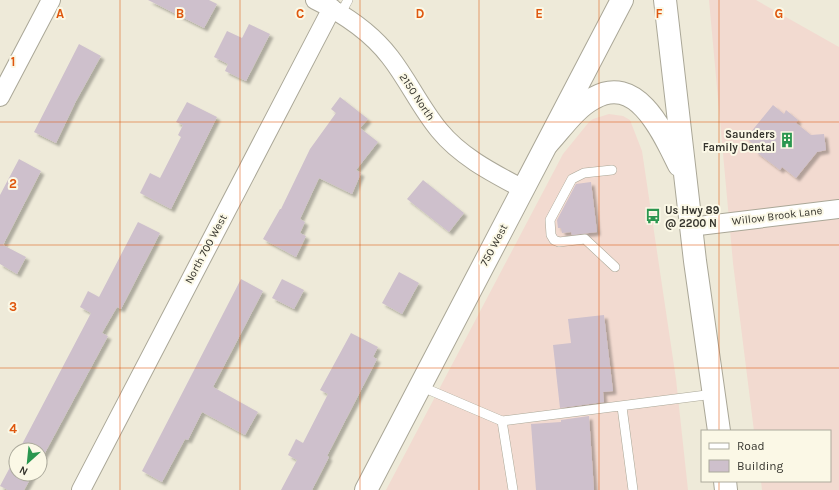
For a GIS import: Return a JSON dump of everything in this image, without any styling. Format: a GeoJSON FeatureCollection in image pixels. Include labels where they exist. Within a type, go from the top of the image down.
{"type":"FeatureCollection","features":[{"type":"Feature","properties":{"kind":"main road","name":"750 West"},"geometry":{"type":"LineString","coordinates":[[366,490],[622,0]]}},
{"type":"Feature","properties":{"kind":"main road"},"geometry":{"type":"LineString","coordinates":[[665,0],[690,227],[718,430]]}},
{"type":"Feature","properties":{"kind":"main road"},"geometry":{"type":"LineString","coordinates":[[548,143],[580,108],[593,98],[605,93],[624,94],[637,100],[652,117],[685,176]]}},
{"type":"Feature","properties":{"kind":"street"},"geometry":{"type":"LineString","coordinates":[[0,97],[50,0]]}},
{"type":"Feature","properties":{"kind":"street","name":"2150 North"},"geometry":{"type":"LineString","coordinates":[[315,0],[340,7],[375,40],[390,57],[440,131],[469,158],[492,173],[523,189]]}},
{"type":"Feature","properties":{"kind":"street","name":"North 700 West"},"geometry":{"type":"LineString","coordinates":[[81,490],[340,7]]}},
{"type":"Feature","properties":{"kind":"street","name":"Willow Brook Lane"},"geometry":{"type":"LineString","coordinates":[[690,227],[839,208]]}},
{"type":"Feature","properties":{"kind":"lane"},"geometry":{"type":"LineString","coordinates":[[612,170],[584,174],[572,179],[552,213],[550,227],[551,235],[554,240],[559,242],[585,239],[615,267]]}},
{"type":"Feature","properties":{"kind":"lane"},"geometry":{"type":"LineString","coordinates":[[420,386],[502,422],[714,394]]}},
{"type":"Feature","properties":{"kind":"lane"},"geometry":{"type":"LineString","coordinates":[[622,407],[633,490]]}},
{"type":"Feature","properties":{"kind":"lane"},"geometry":{"type":"LineString","coordinates":[[502,422],[513,490]]}},
{"type":"Feature","properties":{"kind":"shaded area"},"geometry":{"type":"Polygon","coordinates":[[[709,0],[756,0],[839,47],[839,490],[762,490],[761,482],[831,482],[831,430],[754,430],[733,263],[709,0]]]}},
{"type":"Feature","properties":{"kind":"shaded area"},"geometry":{"type":"Polygon","coordinates":[[[609,114],[623,116],[630,120],[642,151],[676,379],[688,490],[386,490],[563,154],[589,122],[593,119],[609,114]]]}},
{"type":"Feature","properties":{"kind":"building"},"geometry":{"type":"Polygon","coordinates":[[[148,0],[209,0],[217,4],[204,28],[148,0]]]}},
{"type":"Feature","properties":{"kind":"building"},"geometry":{"type":"Polygon","coordinates":[[[249,24],[270,34],[246,81],[225,71],[228,64],[214,57],[227,31],[242,38],[249,24]]]}},
{"type":"Feature","properties":{"kind":"building"},"geometry":{"type":"Polygon","coordinates":[[[79,44],[101,56],[76,101],[56,143],[34,132],[79,44]]]}},
{"type":"Feature","properties":{"kind":"building"},"geometry":{"type":"Polygon","coordinates":[[[340,97],[368,119],[360,128],[378,142],[356,170],[361,173],[352,194],[319,178],[300,219],[305,222],[300,233],[306,236],[296,257],[263,239],[281,209],[310,149],[336,113],[331,109],[340,97]]]}},
{"type":"Feature","properties":{"kind":"building"},"geometry":{"type":"Polygon","coordinates":[[[187,102],[217,117],[171,209],[140,193],[150,173],[160,178],[181,137],[178,135],[183,125],[176,122],[187,102]]]}},
{"type":"Feature","properties":{"kind":"building","name":"Saunders Family Dental"},"geometry":{"type":"Polygon","coordinates":[[[773,105],[784,114],[786,110],[798,120],[796,123],[811,135],[824,134],[826,150],[817,152],[796,178],[782,167],[780,170],[755,151],[758,148],[746,138],[773,105]]]}},
{"type":"Feature","properties":{"kind":"building"},"geometry":{"type":"Polygon","coordinates":[[[19,159],[41,171],[3,245],[26,257],[17,274],[0,264],[0,195],[19,159]]]}},
{"type":"Feature","properties":{"kind":"building"},"geometry":{"type":"Polygon","coordinates":[[[423,180],[464,213],[449,232],[407,199],[423,180]]]}},
{"type":"Feature","properties":{"kind":"building"},"geometry":{"type":"Polygon","coordinates":[[[591,182],[597,232],[572,235],[571,232],[562,233],[561,228],[558,228],[557,220],[576,184],[591,182]]]}},
{"type":"Feature","properties":{"kind":"building"},"geometry":{"type":"Polygon","coordinates":[[[138,222],[160,233],[121,309],[117,307],[102,333],[108,336],[48,447],[48,442],[23,442],[91,313],[80,307],[88,291],[99,297],[138,222]]]}},
{"type":"Feature","properties":{"kind":"building"},"geometry":{"type":"Polygon","coordinates":[[[399,272],[419,283],[402,314],[382,303],[399,272]]]}},
{"type":"Feature","properties":{"kind":"building"},"geometry":{"type":"Polygon","coordinates":[[[241,279],[263,291],[213,387],[258,412],[245,435],[202,412],[188,440],[185,439],[162,482],[142,471],[241,279]]]}},
{"type":"Feature","properties":{"kind":"building"},"geometry":{"type":"Polygon","coordinates":[[[282,279],[304,290],[294,309],[272,298],[282,279]]]}},
{"type":"Feature","properties":{"kind":"building"},"geometry":{"type":"Polygon","coordinates":[[[604,315],[613,391],[603,392],[604,402],[560,408],[553,345],[571,343],[568,319],[604,315]]]}},
{"type":"Feature","properties":{"kind":"building"},"geometry":{"type":"Polygon","coordinates":[[[351,333],[378,347],[373,357],[377,359],[327,456],[329,457],[312,490],[281,490],[297,460],[288,455],[296,439],[303,443],[328,394],[320,390],[351,333]]]}},
{"type":"Feature","properties":{"kind":"building"},"geometry":{"type":"Polygon","coordinates":[[[589,416],[594,490],[536,490],[531,424],[561,422],[561,420],[589,416]]]}},
{"type":"Feature","properties":{"kind":"building"},"geometry":{"type":"Polygon","coordinates":[[[8,471],[8,482],[28,482],[24,490],[8,490],[0,486],[8,471]]]}},
{"type":"Feature","properties":{"kind":"place","name":"Saunders Family Dental"},"geometry":{"type":"Point","coordinates":[787,140]}},
{"type":"Feature","properties":{"kind":"place","name":"Us Hwy 89 @ 2200 N"},"geometry":{"type":"Point","coordinates":[653,216]}}]}
